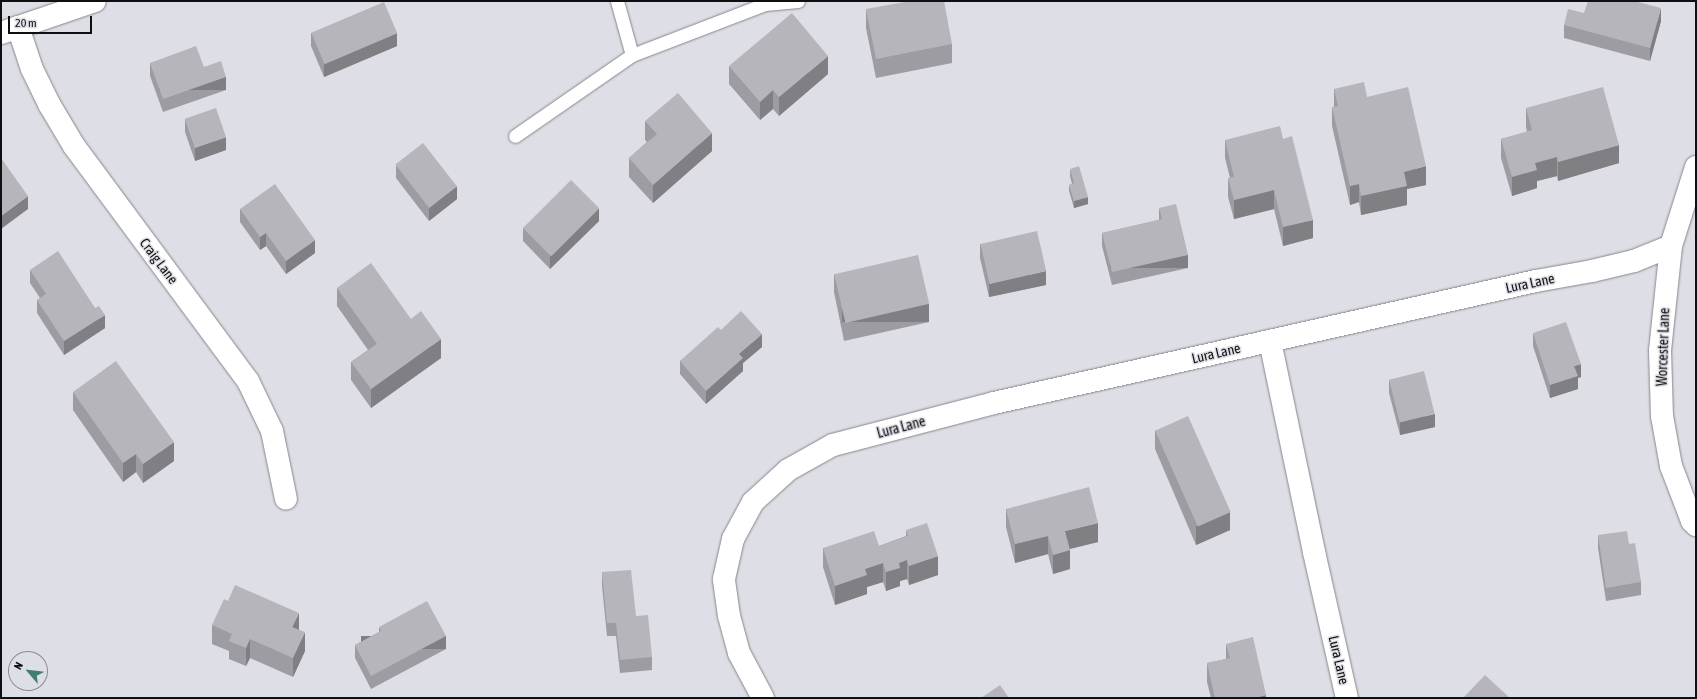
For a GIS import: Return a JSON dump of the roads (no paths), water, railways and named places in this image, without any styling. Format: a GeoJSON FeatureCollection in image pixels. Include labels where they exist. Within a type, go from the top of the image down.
{"type":"FeatureCollection","features":[{"type":"Feature","properties":{"kind":"street"},"geometry":{"type":"LineString","coordinates":[[9,30],[95,1]]}},
{"type":"Feature","properties":{"kind":"street","name":"Craig Lane"},"geometry":{"type":"LineString","coordinates":[[9,30],[32,69],[49,104],[74,146],[248,381],[272,431],[286,499]]}},
{"type":"Feature","properties":{"kind":"street","name":"Worcester Lane"},"geometry":{"type":"LineString","coordinates":[[1696,168],[1671,246],[1660,350],[1662,416],[1671,466],[1692,521],[1696,525]]}},
{"type":"Feature","properties":{"kind":"street","name":"Lura Lane"},"geometry":{"type":"LineString","coordinates":[[763,698],[739,653],[729,616],[724,578],[733,539],[753,502],[788,470],[832,446],[994,403],[1536,281],[1592,271],[1634,260],[1671,246]]}},
{"type":"Feature","properties":{"kind":"street","name":"Lura Lane"},"geometry":{"type":"LineString","coordinates":[[1270,341],[1314,552],[1347,698]]}},
{"type":"Feature","properties":{"kind":"lane"},"geometry":{"type":"LineString","coordinates":[[617,1],[632,55]]}},
{"type":"Feature","properties":{"kind":"lane"},"geometry":{"type":"LineString","coordinates":[[515,136],[632,55],[765,4],[798,1]]}}]}
